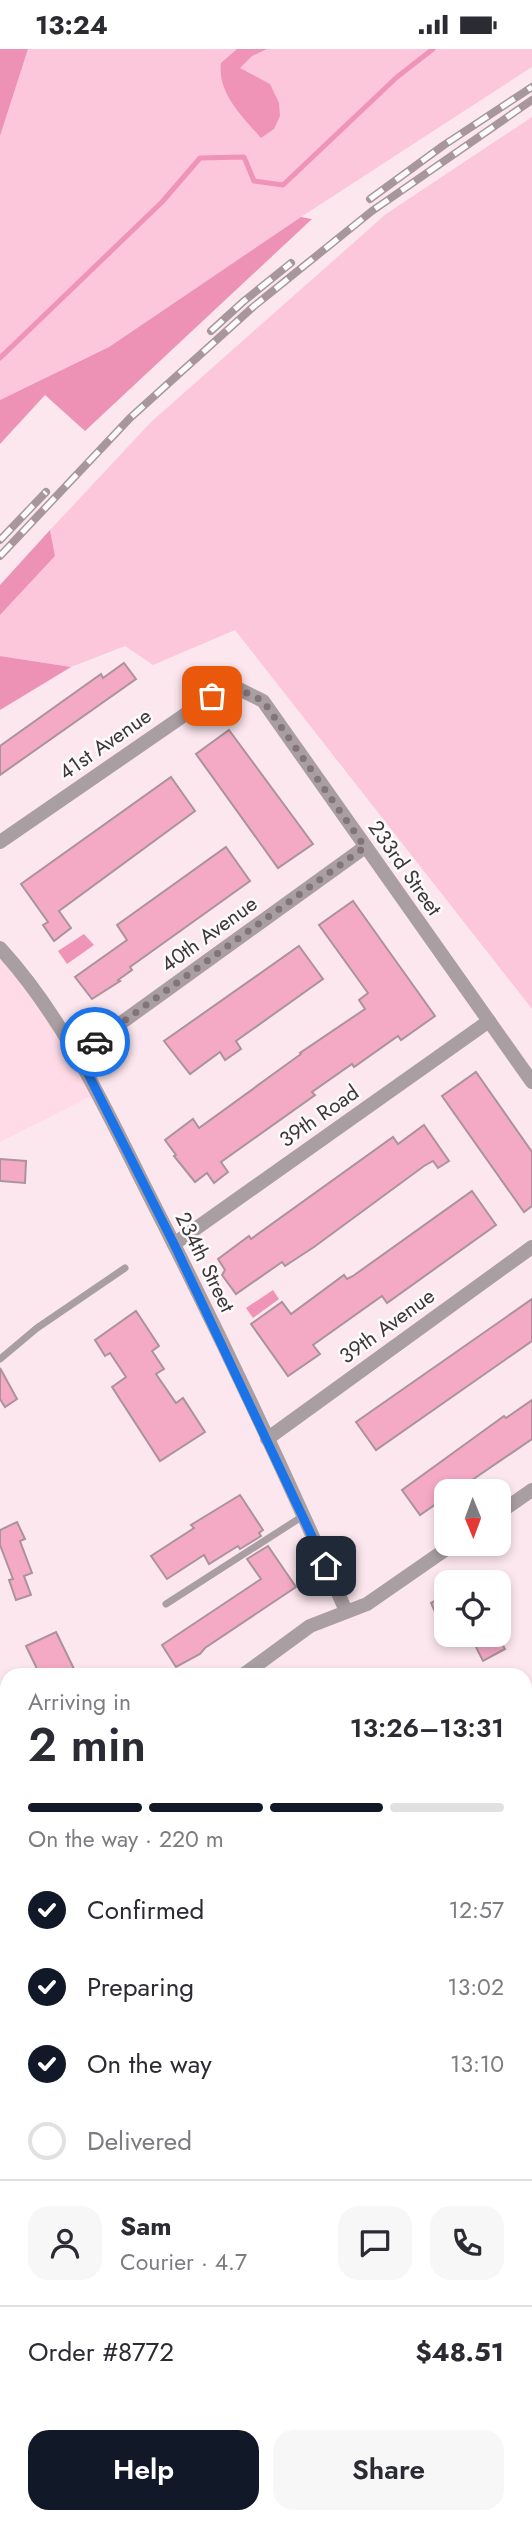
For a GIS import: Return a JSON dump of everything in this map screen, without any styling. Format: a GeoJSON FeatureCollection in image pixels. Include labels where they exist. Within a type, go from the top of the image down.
{"type":"FeatureCollection","features":[{"type":"Feature","properties":{"kind":"street","name":"41st Avenue"},"geometry":{"type":"LineString","coordinates":[[0,842],[212,696],[237,688]]}},
{"type":"Feature","properties":{"kind":"street","name":"233rd Street"},"geometry":{"type":"LineString","coordinates":[[237,688],[263,701],[532,1082]]}},
{"type":"Feature","properties":{"kind":"street","name":"40th Avenue"},"geometry":{"type":"LineString","coordinates":[[78,1054],[365,847]]}},
{"type":"Feature","properties":{"kind":"street","name":"234th Street"},"geometry":{"type":"LineString","coordinates":[[0,948],[16,965],[78,1054],[174,1244],[346,1611]]}},
{"type":"Feature","properties":{"kind":"street","name":"39th Road"},"geometry":{"type":"LineString","coordinates":[[174,1244],[489,1021]]}},
{"type":"Feature","properties":{"kind":"street","name":"39th Avenue"},"geometry":{"type":"LineString","coordinates":[[267,1439],[532,1247]]}},
{"type":"Feature","properties":{"kind":"street"},"geometry":{"type":"LineString","coordinates":[[511,1505],[532,1490]]}},
{"type":"Feature","properties":{"kind":"street"},"geometry":{"type":"LineString","coordinates":[[253,1668],[310,1626],[367,1604],[436,1556]]}},
{"type":"Feature","properties":{"kind":"lane"},"geometry":{"type":"LineString","coordinates":[[0,1359],[37,1328],[125,1268]]}},
{"type":"Feature","properties":{"kind":"lane"},"geometry":{"type":"LineString","coordinates":[[166,1604],[303,1516]]}},
{"type":"Feature","properties":{"kind":"shaded area"},"geometry":{"type":"Polygon","coordinates":[[[0,49],[28,49],[0,136],[0,49]]]}},
{"type":"Feature","properties":{"kind":"shaded area"},"geometry":{"type":"Polygon","coordinates":[[[28,49],[532,49],[532,67],[301,217],[109,347],[0,400],[0,136],[28,49]]]}},
{"type":"Feature","properties":{"kind":"shaded area"},"geometry":{"type":"Polygon","coordinates":[[[237,49],[267,49],[252,56],[240,68],[270,84],[279,103],[280,116],[274,129],[261,138],[239,113],[223,84],[221,63],[237,49]]]}},
{"type":"Feature","properties":{"kind":"shaded area"},"geometry":{"type":"Polygon","coordinates":[[[532,117],[532,1009],[235,630],[153,665],[125,646],[71,667],[0,656],[0,615],[55,556],[50,530],[151,422],[386,214],[532,117]]]}},
{"type":"Feature","properties":{"kind":"shaded area"},"geometry":{"type":"Polygon","coordinates":[[[301,217],[312,219],[85,431],[45,395],[0,444],[0,400],[109,347],[301,217]]]}},
{"type":"Feature","properties":{"kind":"shaded area"},"geometry":{"type":"Polygon","coordinates":[[[50,530],[55,556],[0,615],[0,585],[50,530]]]}},
{"type":"Feature","properties":{"kind":"shaded area"},"geometry":{"type":"Polygon","coordinates":[[[0,656],[71,667],[0,710],[0,656]]]}},
{"type":"Feature","properties":{"kind":"shaded area"},"geometry":{"type":"Polygon","coordinates":[[[84,934],[94,945],[67,964],[58,951],[84,934]]]}},
{"type":"Feature","properties":{"kind":"shaded area"},"geometry":{"type":"Polygon","coordinates":[[[6,954],[97,1093],[0,1142],[0,957],[6,954]]]}},
{"type":"Feature","properties":{"kind":"shaded area"},"geometry":{"type":"Polygon","coordinates":[[[273,1290],[279,1299],[253,1318],[246,1308],[273,1290]]]}},
{"type":"Feature","properties":{"kind":"building"},"geometry":{"type":"Polygon","coordinates":[[[124,663],[136,679],[0,775],[0,746],[101,674],[103,678],[124,663]]]}},
{"type":"Feature","properties":{"kind":"building"},"geometry":{"type":"Polygon","coordinates":[[[229,730],[313,844],[278,868],[196,754],[229,730]]]}},
{"type":"Feature","properties":{"kind":"building"},"geometry":{"type":"Polygon","coordinates":[[[171,777],[195,811],[59,911],[71,928],[54,941],[43,925],[48,922],[21,884],[171,777]]]}},
{"type":"Feature","properties":{"kind":"building"},"geometry":{"type":"Polygon","coordinates":[[[226,847],[250,881],[130,967],[132,970],[118,980],[120,981],[92,999],[75,977],[127,940],[117,925],[226,847]]]}},
{"type":"Feature","properties":{"kind":"building"},"geometry":{"type":"Polygon","coordinates":[[[353,901],[435,1016],[401,1040],[398,1036],[354,1067],[352,1064],[312,1092],[315,1095],[221,1162],[228,1172],[214,1183],[207,1173],[195,1182],[165,1140],[193,1119],[199,1128],[300,1053],[365,1009],[359,1000],[368,993],[319,925],[353,901]]]}},
{"type":"Feature","properties":{"kind":"building"},"geometry":{"type":"Polygon","coordinates":[[[299,946],[323,979],[236,1041],[241,1049],[225,1060],[220,1052],[190,1074],[164,1041],[299,946]]]}},
{"type":"Feature","properties":{"kind":"building"},"geometry":{"type":"Polygon","coordinates":[[[476,1072],[532,1152],[532,1206],[524,1212],[442,1096],[476,1072]]]}},
{"type":"Feature","properties":{"kind":"building"},"geometry":{"type":"Polygon","coordinates":[[[424,1125],[449,1161],[438,1168],[433,1161],[424,1166],[314,1247],[285,1266],[282,1262],[236,1294],[222,1275],[225,1270],[218,1259],[249,1236],[251,1239],[393,1137],[398,1144],[424,1125]]]}},
{"type":"Feature","properties":{"kind":"building"},"geometry":{"type":"Polygon","coordinates":[[[0,1159],[26,1161],[25,1183],[0,1181],[0,1159]]]}},
{"type":"Feature","properties":{"kind":"building"},"geometry":{"type":"Polygon","coordinates":[[[472,1191],[496,1225],[387,1303],[382,1296],[313,1345],[320,1354],[288,1376],[251,1324],[282,1302],[291,1314],[344,1275],[347,1279],[353,1276],[472,1191]]]}},
{"type":"Feature","properties":{"kind":"building"},"geometry":{"type":"Polygon","coordinates":[[[532,1299],[532,1341],[376,1450],[356,1422],[532,1299]]]}},
{"type":"Feature","properties":{"kind":"building"},"geometry":{"type":"Polygon","coordinates":[[[136,1311],[159,1346],[152,1351],[164,1369],[156,1374],[176,1403],[183,1398],[205,1432],[160,1461],[112,1387],[126,1377],[110,1353],[105,1356],[95,1340],[136,1311]]]}},
{"type":"Feature","properties":{"kind":"building"},"geometry":{"type":"Polygon","coordinates":[[[0,1368],[17,1399],[5,1407],[0,1399],[0,1368]]]}},
{"type":"Feature","properties":{"kind":"building"},"geometry":{"type":"Polygon","coordinates":[[[532,1400],[532,1439],[474,1479],[434,1479],[434,1505],[420,1515],[402,1490],[504,1416],[506,1418],[532,1400]]]}},
{"type":"Feature","properties":{"kind":"building"},"geometry":{"type":"Polygon","coordinates":[[[240,1495],[263,1530],[259,1533],[261,1536],[209,1564],[204,1555],[167,1579],[151,1556],[194,1528],[191,1525],[240,1495]]]}},
{"type":"Feature","properties":{"kind":"building"},"geometry":{"type":"Polygon","coordinates":[[[17,1522],[25,1539],[20,1541],[32,1573],[24,1576],[31,1595],[16,1600],[9,1580],[13,1579],[0,1545],[0,1530],[17,1522]]]}},
{"type":"Feature","properties":{"kind":"building"},"geometry":{"type":"Polygon","coordinates":[[[268,1546],[296,1587],[200,1654],[176,1667],[162,1645],[261,1579],[247,1559],[268,1546]]]}},
{"type":"Feature","properties":{"kind":"building"},"geometry":{"type":"Polygon","coordinates":[[[56,1632],[74,1668],[37,1668],[26,1646],[56,1632]]]}},
{"type":"Feature","properties":{"kind":"building"},"geometry":{"type":"Polygon","coordinates":[[[476,1647],[504,1647],[505,1649],[483,1661],[476,1647]]]}},
{"type":"Feature","properties":{"kind":"waterway"},"geometry":{"type":"LineString","coordinates":[[0,358],[162,202],[200,158],[244,157],[254,181],[283,185],[397,77],[433,49]]}},
{"type":"Feature","properties":{"kind":"railway"},"geometry":{"type":"LineString","coordinates":[[370,199],[444,145],[532,87]]}},
{"type":"Feature","properties":{"kind":"railway"},"geometry":{"type":"LineString","coordinates":[[0,556],[130,418],[253,307],[372,211],[532,100]]}},
{"type":"Feature","properties":{"kind":"railway"},"geometry":{"type":"LineString","coordinates":[[211,331],[291,263]]}},
{"type":"Feature","properties":{"kind":"railway"},"geometry":{"type":"LineString","coordinates":[[0,540],[46,492]]}},
{"type":"Feature","properties":{"kind":"way so far"},"geometry":{"type":"LineString","coordinates":[[95,1042],[365,847],[263,701],[237,688],[212,696]]}},
{"type":"Feature","properties":{"kind":"route"},"geometry":{"type":"LineString","coordinates":[[95,1042],[78,1054],[174,1244],[326,1566]]}}]}
